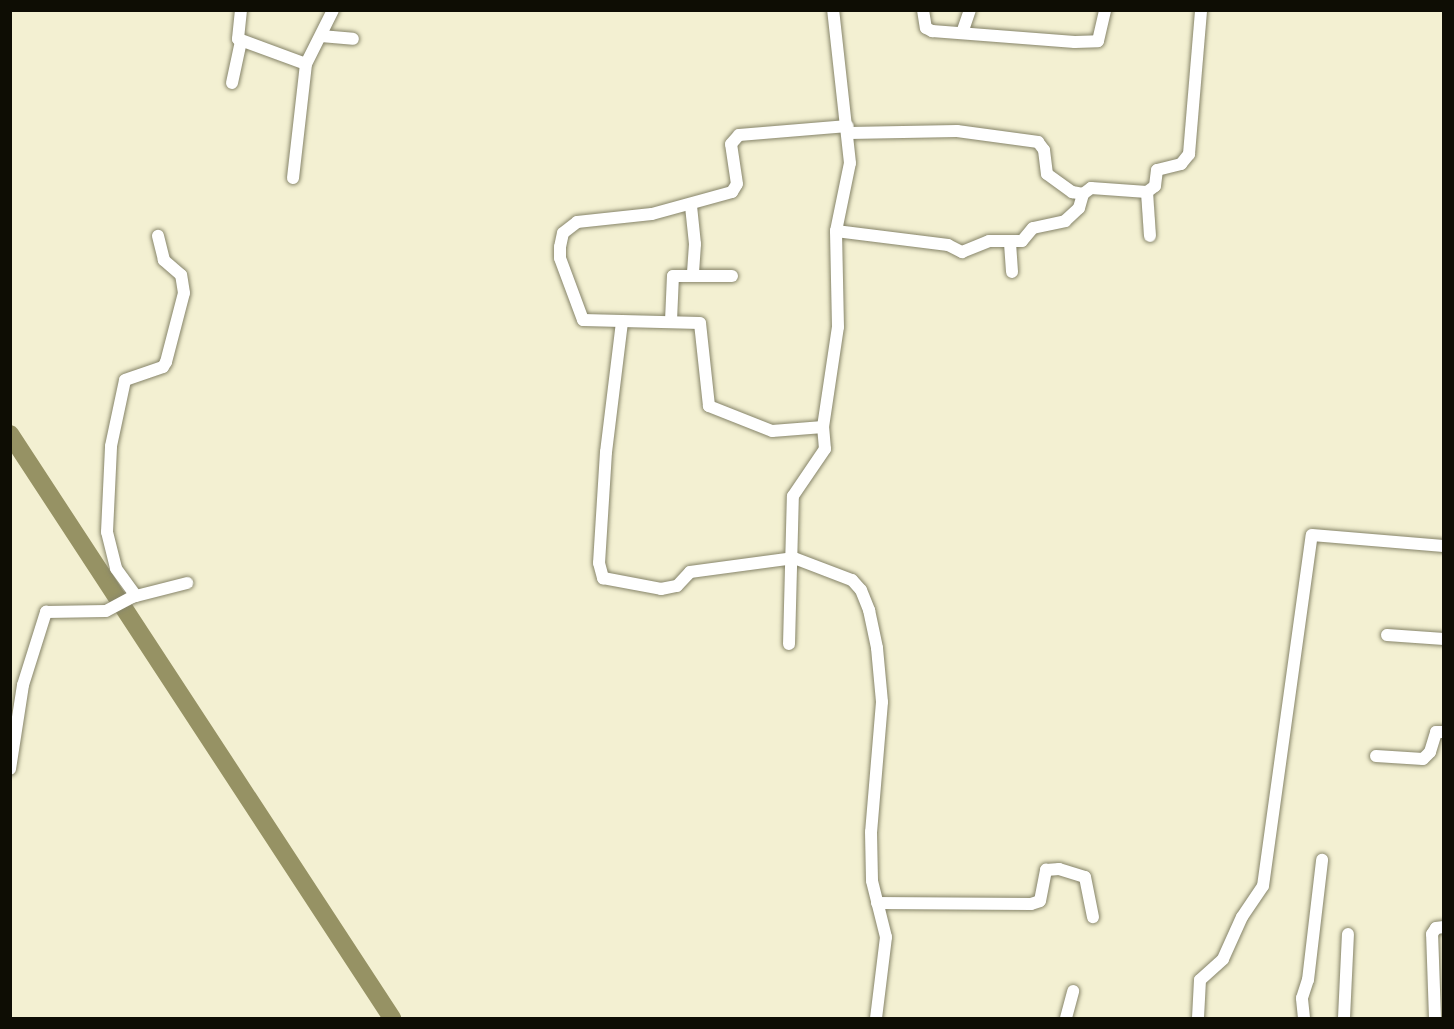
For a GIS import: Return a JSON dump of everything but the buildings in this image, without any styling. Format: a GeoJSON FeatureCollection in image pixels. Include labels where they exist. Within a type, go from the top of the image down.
{"type":"FeatureCollection","features":[{"type":"Feature","properties":{"kind":"street"},"geometry":{"type":"LineString","coordinates":[[232,83],[241,41],[236,32],[241,10]]}},
{"type":"Feature","properties":{"kind":"street"},"geometry":{"type":"LineString","coordinates":[[293,178],[306,64],[333,10]]}},
{"type":"Feature","properties":{"kind":"street"},"geometry":{"type":"LineString","coordinates":[[789,644],[795,490],[817,466],[825,449],[824,427],[838,327],[836,231],[850,163],[833,10]]}},
{"type":"Feature","properties":{"kind":"street"},"geometry":{"type":"LineString","coordinates":[[923,10],[926,28],[962,33],[1098,41],[1105,10]]}},
{"type":"Feature","properties":{"kind":"street"},"geometry":{"type":"LineString","coordinates":[[962,33],[970,10]]}},
{"type":"Feature","properties":{"kind":"street"},"geometry":{"type":"LineString","coordinates":[[836,231],[948,245],[962,252],[989,241],[1010,243],[1022,241],[1033,228],[1065,221],[1079,208],[1083,194],[1090,188],[1147,192],[1155,186],[1157,170],[1181,164],[1189,154],[1201,10]]}},
{"type":"Feature","properties":{"kind":"street"},"geometry":{"type":"LineString","coordinates":[[321,36],[353,39]]}},
{"type":"Feature","properties":{"kind":"street"},"geometry":{"type":"LineString","coordinates":[[241,41],[306,64]]}},
{"type":"Feature","properties":{"kind":"street"},"geometry":{"type":"LineString","coordinates":[[824,427],[772,431],[709,406],[702,361],[702,327],[696,321],[622,322],[579,316],[570,276],[560,258],[563,233],[577,222],[691,206],[735,190],[731,144],[739,135],[848,130],[957,131],[1038,142],[1044,150],[1047,174],[1072,192],[1083,194]]}},
{"type":"Feature","properties":{"kind":"street"},"geometry":{"type":"LineString","coordinates":[[1147,192],[1150,236]]}},
{"type":"Feature","properties":{"kind":"street"},"geometry":{"type":"LineString","coordinates":[[691,206],[693,276]]}},
{"type":"Feature","properties":{"kind":"street"},"geometry":{"type":"LineString","coordinates":[[134,596],[116,568],[107,532],[111,446],[125,380],[163,367],[184,293],[181,275],[164,260],[158,237]]}},
{"type":"Feature","properties":{"kind":"street"},"geometry":{"type":"LineString","coordinates":[[1010,243],[1012,272]]}},
{"type":"Feature","properties":{"kind":"street"},"geometry":{"type":"LineString","coordinates":[[671,321],[671,278],[732,276]]}},
{"type":"Feature","properties":{"kind":"street"},"geometry":{"type":"LineString","coordinates":[[622,322],[606,452],[599,563],[603,578],[661,589],[676,586],[690,572],[794,558],[852,580],[861,590],[877,648],[882,702],[870,832],[872,880],[886,937],[876,1018]]}},
{"type":"Feature","properties":{"kind":"street"},"geometry":{"type":"LineString","coordinates":[[1198,1018],[1200,980],[1223,959],[1242,917],[1263,886],[1312,535],[1443,546]]}},
{"type":"Feature","properties":{"kind":"street"},"geometry":{"type":"LineString","coordinates":[[10,769],[23,685],[46,612],[106,611],[134,596],[187,583]]}},
{"type":"Feature","properties":{"kind":"street"},"geometry":{"type":"LineString","coordinates":[[1387,635],[1443,639]]}},
{"type":"Feature","properties":{"kind":"street"},"geometry":{"type":"LineString","coordinates":[[1376,756],[1423,759],[1430,752],[1436,732],[1443,732]]}},
{"type":"Feature","properties":{"kind":"street"},"geometry":{"type":"LineString","coordinates":[[1304,1018],[1302,998],[1308,980],[1322,860]]}},
{"type":"Feature","properties":{"kind":"street"},"geometry":{"type":"LineString","coordinates":[[877,903],[1031,904],[1040,901],[1046,870],[1059,869],[1085,877],[1093,917]]}},
{"type":"Feature","properties":{"kind":"street"},"geometry":{"type":"LineString","coordinates":[[1435,1018],[1432,934],[1436,928],[1443,927]]}},
{"type":"Feature","properties":{"kind":"street"},"geometry":{"type":"LineString","coordinates":[[1344,1018],[1348,934]]}},
{"type":"Feature","properties":{"kind":"street"},"geometry":{"type":"LineString","coordinates":[[1066,1018],[1073,991]]}},
{"type":"Feature","properties":{"kind":"waterway"},"geometry":{"type":"LineString","coordinates":[[10,434],[392,1018]]}}]}
